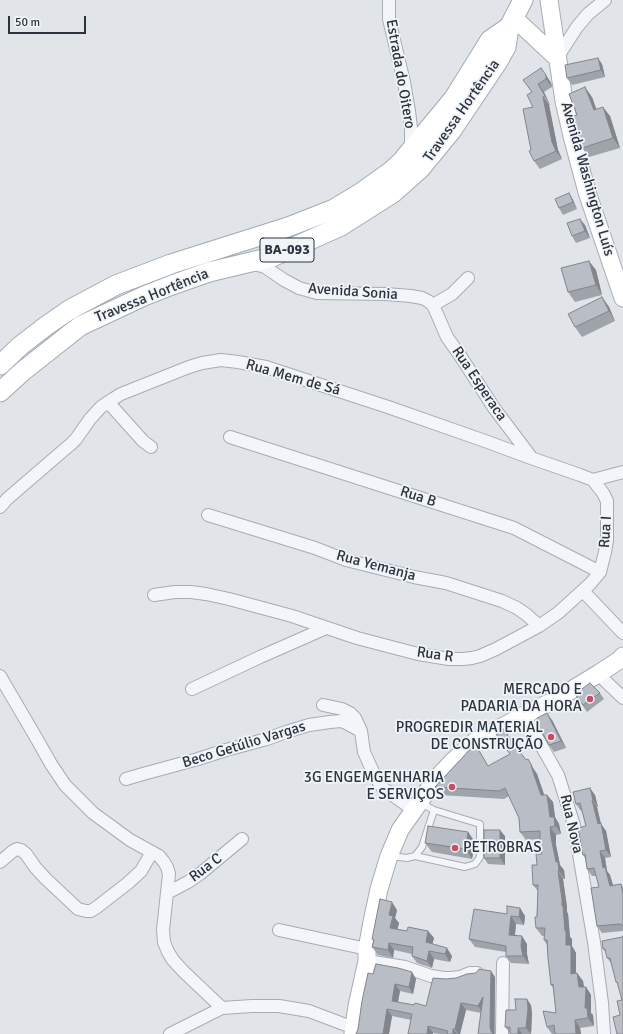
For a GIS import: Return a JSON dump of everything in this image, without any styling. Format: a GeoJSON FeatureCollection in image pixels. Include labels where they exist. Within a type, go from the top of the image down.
{"type":"FeatureCollection","features":[{"type":"Feature","properties":{"kind":"main road","name":"Travessa Hortência"},"geometry":{"type":"LineString","coordinates":[[0,392],[23,371],[80,326],[144,296],[209,272],[272,257],[341,226],[393,193],[420,170],[452,130],[506,48],[511,23],[523,0]]}},
{"type":"Feature","properties":{"kind":"main road","name":"Avenida Washington Luís"},"geometry":{"type":"LineString","coordinates":[[549,0],[564,102],[572,136],[587,192],[623,298]]}},
{"type":"Feature","properties":{"kind":"main road","name":"Travessa Hortência"},"geometry":{"type":"LineString","coordinates":[[0,365],[46,326],[69,310],[116,285],[171,264],[249,241],[288,227],[334,209],[359,194],[390,172],[402,161],[454,98],[490,40],[511,23]]}},
{"type":"Feature","properties":{"kind":"main road"},"geometry":{"type":"LineString","coordinates":[[511,23],[557,58]]}},
{"type":"Feature","properties":{"kind":"main road"},"geometry":{"type":"LineString","coordinates":[[353,1031],[379,889],[389,856],[400,830],[416,806],[435,780],[474,742],[555,700],[598,674],[623,656]]}},
{"type":"Feature","properties":{"kind":"street","name":"Estrada do Oitero"},"geometry":{"type":"LineString","coordinates":[[389,0],[389,19],[404,82],[412,128],[412,148]]}},
{"type":"Feature","properties":{"kind":"street"},"geometry":{"type":"LineString","coordinates":[[557,58],[577,27],[588,14],[605,0]]}},
{"type":"Feature","properties":{"kind":"street","name":"Avenida Sonia"},"geometry":{"type":"LineString","coordinates":[[209,272],[246,264],[258,265],[265,267],[299,288],[317,293],[386,294],[411,296],[422,298],[433,305]]}},
{"type":"Feature","properties":{"kind":"street"},"geometry":{"type":"LineString","coordinates":[[433,305],[452,294],[468,278]]}},
{"type":"Feature","properties":{"kind":"street","name":"Rua Esperaca"},"geometry":{"type":"LineString","coordinates":[[433,305],[447,337],[494,408],[531,458]]}},
{"type":"Feature","properties":{"kind":"street","name":"Rua Mem de Sá"},"geometry":{"type":"LineString","coordinates":[[0,507],[7,499],[71,444],[101,407],[120,394],[202,363],[221,360],[266,368],[388,407],[531,458]]}},
{"type":"Feature","properties":{"kind":"street"},"geometry":{"type":"LineString","coordinates":[[108,402],[143,441],[151,447]]}},
{"type":"Feature","properties":{"kind":"street","name":"Rua B"},"geometry":{"type":"LineString","coordinates":[[230,437],[514,528],[600,572]]}},
{"type":"Feature","properties":{"kind":"street"},"geometry":{"type":"LineString","coordinates":[[531,458],[592,480],[623,472]]}},
{"type":"Feature","properties":{"kind":"street","name":"Rua I"},"geometry":{"type":"LineString","coordinates":[[540,626],[583,592],[600,572],[607,540],[607,501],[603,493],[592,480]]}},
{"type":"Feature","properties":{"kind":"street","name":"Rua Yemanja"},"geometry":{"type":"LineString","coordinates":[[208,514],[287,539],[346,560],[414,577],[446,583],[502,601],[517,608],[540,626]]}},
{"type":"Feature","properties":{"kind":"street"},"geometry":{"type":"LineString","coordinates":[[154,595],[175,592],[206,594],[292,616],[326,628]]}},
{"type":"Feature","properties":{"kind":"street"},"geometry":{"type":"LineString","coordinates":[[583,592],[623,633]]}},
{"type":"Feature","properties":{"kind":"street","name":"Rua R"},"geometry":{"type":"LineString","coordinates":[[326,628],[418,654],[449,659],[463,659],[480,656],[496,650],[540,626]]}},
{"type":"Feature","properties":{"kind":"street"},"geometry":{"type":"LineString","coordinates":[[192,689],[326,628]]}},
{"type":"Feature","properties":{"kind":"street"},"geometry":{"type":"LineString","coordinates":[[598,674],[623,698]]}},
{"type":"Feature","properties":{"kind":"street"},"geometry":{"type":"LineString","coordinates":[[0,676],[3,690],[38,740],[51,764],[65,784],[93,813],[130,840],[159,856],[167,867],[167,893],[163,930],[164,942],[168,952],[178,966],[222,1008]]}},
{"type":"Feature","properties":{"kind":"street"},"geometry":{"type":"LineString","coordinates":[[323,705],[342,709],[350,713],[355,718],[361,731],[364,752],[379,783],[384,789],[416,806]]}},
{"type":"Feature","properties":{"kind":"street","name":"Rua Nova"},"geometry":{"type":"LineString","coordinates":[[524,715],[558,775],[574,824],[594,942],[602,1003],[604,1034]]}},
{"type":"Feature","properties":{"kind":"street","name":"Beco Getúlio Vargas"},"geometry":{"type":"LineString","coordinates":[[126,779],[198,760],[309,725],[341,721],[361,731]]}},
{"type":"Feature","properties":{"kind":"street","name":"Rua C"},"geometry":{"type":"LineString","coordinates":[[167,893],[201,873],[242,839]]}},
{"type":"Feature","properties":{"kind":"street"},"geometry":{"type":"LineString","coordinates":[[0,862],[17,849],[21,850],[26,854],[44,878],[78,909],[86,911],[96,907],[141,872],[152,852]]}},
{"type":"Feature","properties":{"kind":"street"},"geometry":{"type":"LineString","coordinates":[[279,930],[367,955],[431,976],[451,978],[460,977],[470,973],[477,973]]}},
{"type":"Feature","properties":{"kind":"street"},"geometry":{"type":"LineString","coordinates":[[594,942],[609,940]]}},
{"type":"Feature","properties":{"kind":"street"},"geometry":{"type":"LineString","coordinates":[[502,963],[502,1034]]}},
{"type":"Feature","properties":{"kind":"street"},"geometry":{"type":"LineString","coordinates":[[170,1034],[222,1008],[252,1006],[279,1006],[309,1011],[353,1031]]}},
{"type":"Feature","properties":{"kind":"lane"},"geometry":{"type":"LineString","coordinates":[[389,856],[406,858],[415,856],[465,867],[475,864],[480,858],[480,824],[416,806]]}},
{"type":"Feature","properties":{"kind":"lane"},"geometry":{"type":"LineString","coordinates":[[415,856],[422,847],[434,810]]}},
{"type":"Feature","properties":{"kind":"building"},"geometry":{"type":"Polygon","coordinates":[[[598,58],[601,70],[567,78],[565,65],[598,58]]]}},
{"type":"Feature","properties":{"kind":"building"},"geometry":{"type":"Polygon","coordinates":[[[541,68],[546,75],[546,79],[538,84],[545,96],[543,97],[552,142],[556,151],[534,161],[529,151],[531,150],[523,109],[533,107],[527,95],[532,92],[523,80],[541,68]]]}},
{"type":"Feature","properties":{"kind":"building"},"geometry":{"type":"Polygon","coordinates":[[[585,87],[594,110],[603,107],[613,138],[582,148],[573,116],[577,115],[569,94],[585,87]]]}},
{"type":"Feature","properties":{"kind":"building"},"geometry":{"type":"Polygon","coordinates":[[[569,193],[573,202],[559,208],[555,199],[569,193]]]}},
{"type":"Feature","properties":{"kind":"building"},"geometry":{"type":"Polygon","coordinates":[[[580,219],[585,231],[572,236],[567,223],[580,219]]]}},
{"type":"Feature","properties":{"kind":"building"},"geometry":{"type":"Polygon","coordinates":[[[589,261],[596,285],[568,292],[561,268],[589,261]]]}},
{"type":"Feature","properties":{"kind":"building"},"geometry":{"type":"Polygon","coordinates":[[[602,297],[609,311],[575,327],[568,314],[602,297]]]}},
{"type":"Feature","properties":{"kind":"building"},"geometry":{"type":"Polygon","coordinates":[[[590,683],[600,693],[583,705],[575,694],[590,683]]]}},
{"type":"Feature","properties":{"kind":"building"},"geometry":{"type":"Polygon","coordinates":[[[547,713],[561,741],[549,745],[537,723],[537,718],[547,713]]]}},
{"type":"Feature","properties":{"kind":"building"},"geometry":{"type":"Polygon","coordinates":[[[503,729],[526,760],[528,759],[532,766],[541,795],[547,795],[550,817],[554,817],[555,826],[550,827],[551,837],[556,862],[558,862],[566,931],[566,945],[571,945],[571,974],[577,973],[579,987],[586,987],[585,1008],[587,1008],[588,1018],[575,1020],[576,1034],[555,1034],[554,1025],[547,1027],[543,1011],[556,1013],[553,984],[551,985],[547,940],[544,940],[545,928],[536,928],[535,917],[537,917],[538,885],[533,885],[532,865],[537,865],[536,854],[542,854],[540,846],[540,831],[520,832],[519,818],[505,788],[499,791],[435,787],[475,744],[488,766],[510,754],[496,734],[503,729]]]}},
{"type":"Feature","properties":{"kind":"building"},"geometry":{"type":"Polygon","coordinates":[[[590,788],[598,824],[601,823],[606,850],[600,851],[603,868],[605,867],[610,886],[621,884],[623,895],[623,926],[620,924],[597,926],[591,888],[599,887],[594,868],[587,869],[585,854],[583,855],[578,828],[586,826],[580,803],[576,804],[573,792],[590,788]]]}},
{"type":"Feature","properties":{"kind":"building"},"geometry":{"type":"Polygon","coordinates":[[[428,826],[468,832],[466,849],[425,843],[428,826]]]}},
{"type":"Feature","properties":{"kind":"building"},"geometry":{"type":"Polygon","coordinates":[[[484,830],[500,830],[500,858],[484,858],[484,830]]]}},
{"type":"Feature","properties":{"kind":"building"},"geometry":{"type":"Polygon","coordinates":[[[380,899],[392,902],[389,915],[393,916],[390,928],[407,931],[408,927],[428,931],[426,942],[447,948],[445,954],[429,951],[427,961],[412,956],[413,947],[389,943],[388,950],[372,947],[374,940],[372,939],[380,899]]]}},
{"type":"Feature","properties":{"kind":"building"},"geometry":{"type":"Polygon","coordinates":[[[507,906],[520,908],[519,917],[511,916],[509,935],[522,936],[521,946],[523,956],[506,956],[506,946],[469,939],[474,909],[507,914],[507,906]]]}},
{"type":"Feature","properties":{"kind":"building"},"geometry":{"type":"Polygon","coordinates":[[[623,936],[623,1034],[617,1034],[613,1017],[620,1015],[617,1001],[622,1000],[610,958],[607,958],[605,949],[603,949],[602,941],[623,936]]]}},
{"type":"Feature","properties":{"kind":"building"},"geometry":{"type":"Polygon","coordinates":[[[376,964],[412,972],[409,987],[395,984],[392,1001],[414,1005],[415,1003],[426,1006],[433,978],[456,978],[467,974],[476,973],[479,969],[491,971],[490,1027],[493,1034],[478,1034],[483,997],[478,1006],[461,1003],[455,1029],[453,1029],[453,1034],[447,1034],[448,1031],[428,1026],[427,1034],[408,1034],[412,1014],[387,1009],[383,1034],[356,1034],[368,973],[373,974],[376,964]]]}},
{"type":"Feature","properties":{"kind":"building"},"geometry":{"type":"Polygon","coordinates":[[[515,999],[527,999],[528,1008],[526,1028],[518,1028],[518,1034],[510,1034],[510,1027],[505,1027],[506,1010],[516,1010],[515,999]]]}},
{"type":"Feature","properties":{"kind":"place","name":"MERCADO E PADARIA DA HORA"},"geometry":{"type":"Point","coordinates":[590,699]}},
{"type":"Feature","properties":{"kind":"place","name":"PROGREDIR MATERIAL DE CONSTRUÇÃO"},"geometry":{"type":"Point","coordinates":[551,737]}},
{"type":"Feature","properties":{"kind":"place","name":"3G ENGEMGENHARIA E SERVIÇOS"},"geometry":{"type":"Point","coordinates":[452,787]}},
{"type":"Feature","properties":{"kind":"place","name":"PETROBRAS"},"geometry":{"type":"Point","coordinates":[455,848]}}]}
